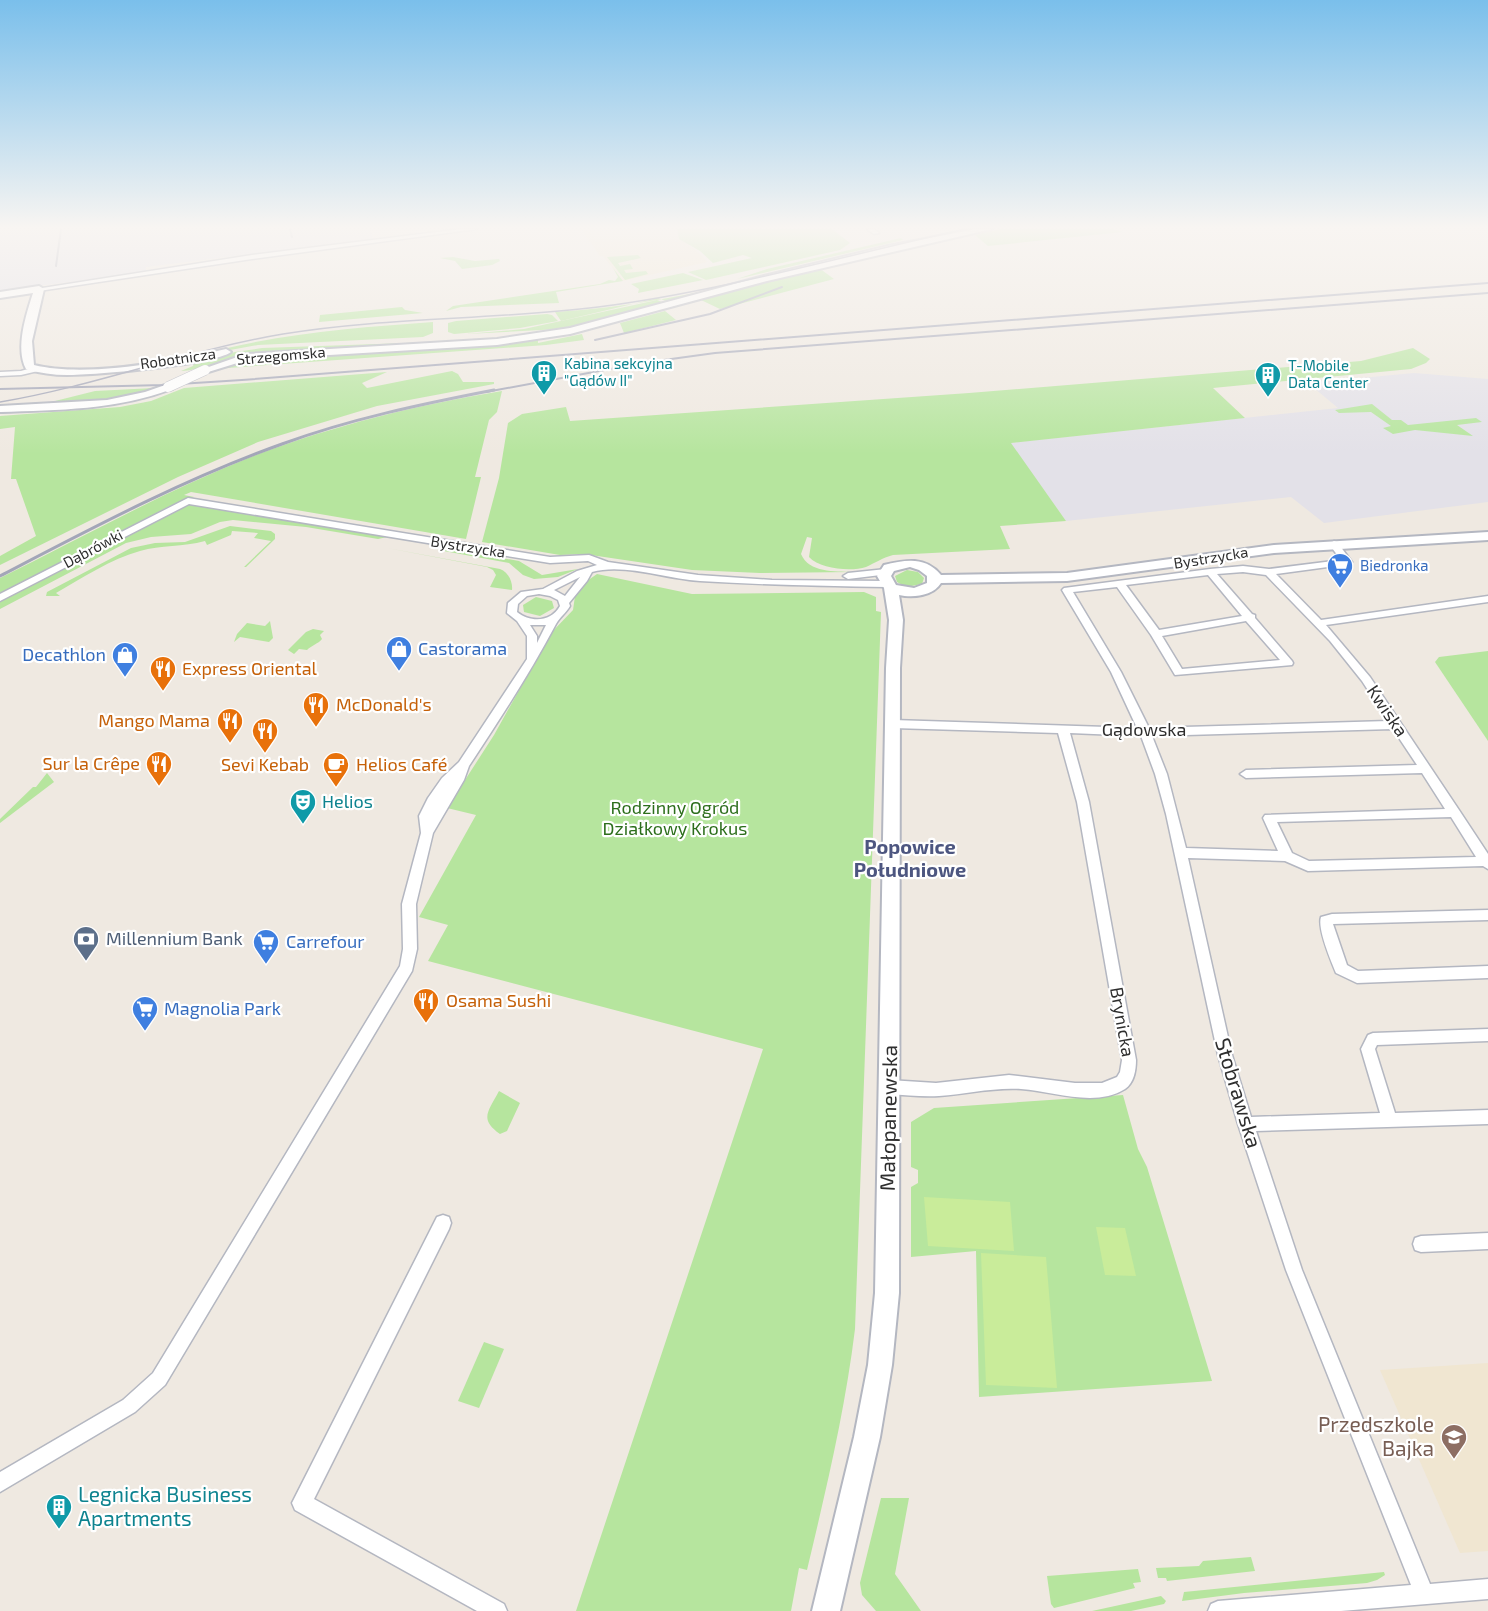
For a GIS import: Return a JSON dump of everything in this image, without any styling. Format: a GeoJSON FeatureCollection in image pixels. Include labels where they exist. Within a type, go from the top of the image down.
{"type":"FeatureCollection","features":[{"type":"Feature","properties":{"kind":"street"},"geometry":{"type":"LineString","coordinates":[[34,304],[26,359],[30,367],[35,369]]}},
{"type":"Feature","properties":{"kind":"street","name":"Strzegomska"},"geometry":{"type":"LineString","coordinates":[[0,409],[122,401],[143,397],[228,361],[257,356],[497,342],[601,324],[672,304]]}},
{"type":"Feature","properties":{"kind":"street","name":"Robotnicza"},"geometry":{"type":"LineString","coordinates":[[0,374],[21,373],[35,369],[74,371],[167,363],[260,347],[536,336]]}},
{"type":"Feature","properties":{"kind":"street","name":"Bystrzycka"},"geometry":{"type":"LineString","coordinates":[[188,501],[550,560],[589,558],[606,565],[698,578],[772,583],[888,581]]}},
{"type":"Feature","properties":{"kind":"street","name":"Dąbrówki"},"geometry":{"type":"LineString","coordinates":[[0,598],[188,501]]}},
{"type":"Feature","properties":{"kind":"street","name":"Bystrzycka"},"geometry":{"type":"LineString","coordinates":[[935,579],[1067,577],[1274,549],[1488,536]]}},
{"type":"Feature","properties":{"kind":"street"},"geometry":{"type":"LineString","coordinates":[[1210,572],[1251,617],[1288,663],[1179,673],[1156,634],[1120,584],[1210,572],[1243,569],[1269,572],[1347,561],[1334,544]]}},
{"type":"Feature","properties":{"kind":"street"},"geometry":{"type":"LineString","coordinates":[[902,564],[918,565],[930,571],[935,579],[930,588],[918,592],[903,592],[888,581],[902,564]]}},
{"type":"Feature","properties":{"kind":"street"},"geometry":{"type":"LineString","coordinates":[[531,659],[532,636],[522,621],[512,613],[513,603],[524,594],[546,591],[588,570],[606,565]]}},
{"type":"Feature","properties":{"kind":"street"},"geometry":{"type":"LineString","coordinates":[[522,621],[538,623],[554,618],[562,612],[565,602],[584,579],[588,570]]}},
{"type":"Feature","properties":{"kind":"street","name":"Kwiska"},"geometry":{"type":"LineString","coordinates":[[1269,572],[1319,623],[1366,679],[1487,862]]}},
{"type":"Feature","properties":{"kind":"street","name":"Małopanewska"},"geometry":{"type":"LineString","coordinates":[[826,1611],[866,1444],[880,1365],[887,1293],[892,668],[896,620],[888,581]]}},
{"type":"Feature","properties":{"kind":"street","name":"Stobrawska"},"geometry":{"type":"LineString","coordinates":[[1120,584],[1067,590],[1116,672],[1145,732],[1161,774],[1181,853],[1225,1055],[1246,1124],[1294,1270],[1424,1594]]}},
{"type":"Feature","properties":{"kind":"street"},"geometry":{"type":"LineString","coordinates":[[546,591],[558,595],[565,602]]}},
{"type":"Feature","properties":{"kind":"street"},"geometry":{"type":"LineString","coordinates":[[896,620],[918,592]]}},
{"type":"Feature","properties":{"kind":"street"},"geometry":{"type":"LineString","coordinates":[[1319,623],[1488,599]]}},
{"type":"Feature","properties":{"kind":"street"},"geometry":{"type":"LineString","coordinates":[[1156,634],[1251,617]]}},
{"type":"Feature","properties":{"kind":"street"},"geometry":{"type":"LineString","coordinates":[[0,1483],[129,1406],[159,1379],[407,967],[410,950],[409,904],[427,833],[458,780],[463,765],[540,647],[554,618]]}},
{"type":"Feature","properties":{"kind":"street","name":"Gądowska"},"geometry":{"type":"LineString","coordinates":[[892,723],[1145,732],[1396,725]]}},
{"type":"Feature","properties":{"kind":"street","name":"Brynicka"},"geometry":{"type":"LineString","coordinates":[[889,1088],[927,1090],[1011,1082],[1065,1090],[1102,1089],[1117,1086],[1125,1080],[1129,1072],[1129,1060],[1083,802],[1063,729]]}},
{"type":"Feature","properties":{"kind":"street"},"geometry":{"type":"LineString","coordinates":[[1246,774],[1426,769]]}},
{"type":"Feature","properties":{"kind":"street"},"geometry":{"type":"LineString","coordinates":[[1287,856],[1269,818],[1455,813]]}},
{"type":"Feature","properties":{"kind":"street"},"geometry":{"type":"LineString","coordinates":[[1181,853],[1287,856],[1308,866],[1487,862]]}},
{"type":"Feature","properties":{"kind":"street"},"geometry":{"type":"LineString","coordinates":[[1488,915],[1326,921],[1326,929],[1341,969],[1357,977],[1488,972]]}},
{"type":"Feature","properties":{"kind":"street"},"geometry":{"type":"LineString","coordinates":[[1390,1120],[1368,1049],[1373,1039],[1488,1035]]}},
{"type":"Feature","properties":{"kind":"street"},"geometry":{"type":"LineString","coordinates":[[1246,1124],[1488,1117]]}},
{"type":"Feature","properties":{"kind":"street"},"geometry":{"type":"LineString","coordinates":[[443,1223],[302,1503],[497,1611]]}},
{"type":"Feature","properties":{"kind":"street"},"geometry":{"type":"LineString","coordinates":[[1421,1244],[1488,1241]]}},
{"type":"Feature","properties":{"kind":"street"},"geometry":{"type":"LineString","coordinates":[[1218,1611],[1488,1589]]}},
{"type":"Feature","properties":{"kind":"shaded area"},"geometry":{"type":"Polygon","coordinates":[[[1414,373],[1488,379],[1488,502],[1324,523],[1291,497],[1066,521],[1010,443],[1338,408],[1308,383],[1414,373]]]}},
{"type":"Feature","properties":{"kind":"shaded area","name":"Przedszkole Bajka"},"geometry":{"type":"Polygon","coordinates":[[[1488,1363],[1488,1551],[1460,1553],[1380,1370],[1488,1363]]]}},
{"type":"Feature","properties":{"kind":"green space"},"geometry":{"type":"Polygon","coordinates":[[[530,304],[461,307],[446,311],[453,306],[530,304]]]}},
{"type":"Feature","properties":{"kind":"green space"},"geometry":{"type":"Polygon","coordinates":[[[632,304],[561,321],[555,312],[632,304]]]}},
{"type":"Feature","properties":{"kind":"green space"},"geometry":{"type":"Polygon","coordinates":[[[638,304],[666,304],[560,329],[466,334],[524,329],[638,304]]]}},
{"type":"Feature","properties":{"kind":"green space"},"geometry":{"type":"Polygon","coordinates":[[[710,304],[738,304],[720,309],[710,304]]]}},
{"type":"Feature","properties":{"kind":"green space"},"geometry":{"type":"Polygon","coordinates":[[[402,307],[405,310],[423,313],[319,322],[320,315],[402,307]]]}},
{"type":"Feature","properties":{"kind":"green space"},"geometry":{"type":"Polygon","coordinates":[[[665,311],[676,320],[624,333],[620,323],[665,311]]]}},
{"type":"Feature","properties":{"kind":"green space"},"geometry":{"type":"Polygon","coordinates":[[[552,315],[558,321],[520,328],[454,334],[448,332],[448,323],[456,321],[552,315]]]}},
{"type":"Feature","properties":{"kind":"green space"},"geometry":{"type":"Polygon","coordinates":[[[433,322],[433,333],[423,337],[258,345],[192,357],[282,337],[433,322]]]}},
{"type":"Feature","properties":{"kind":"green space"},"geometry":{"type":"Polygon","coordinates":[[[582,334],[584,340],[546,345],[214,369],[247,360],[461,347],[538,339],[538,343],[582,334]]]}},
{"type":"Feature","properties":{"kind":"green space"},"geometry":{"type":"Polygon","coordinates":[[[492,340],[247,355],[181,371],[193,366],[194,363],[235,352],[262,348],[492,340]]]}},
{"type":"Feature","properties":{"kind":"green space"},"geometry":{"type":"Polygon","coordinates":[[[1413,348],[1430,359],[1411,369],[1213,388],[1245,418],[1011,443],[1066,521],[1000,526],[1010,549],[893,555],[866,567],[844,569],[828,567],[809,557],[812,538],[807,537],[801,554],[810,565],[823,570],[852,572],[760,573],[692,570],[584,554],[560,555],[482,542],[499,478],[508,423],[522,414],[566,407],[570,421],[969,393],[1361,361],[1413,348]]]}},
{"type":"Feature","properties":{"kind":"green space"},"geometry":{"type":"Polygon","coordinates":[[[452,371],[458,374],[463,382],[494,382],[494,384],[377,406],[258,442],[178,477],[0,565],[0,556],[36,536],[16,479],[11,479],[15,427],[0,429],[0,416],[120,407],[151,401],[184,388],[387,372],[362,383],[367,388],[452,371]]]}},
{"type":"Feature","properties":{"kind":"green space"},"geometry":{"type":"Polygon","coordinates":[[[154,388],[129,397],[115,399],[47,403],[95,391],[154,388]]]}},
{"type":"Feature","properties":{"kind":"green space"},"geometry":{"type":"Polygon","coordinates":[[[502,391],[497,412],[489,420],[475,477],[481,477],[466,539],[191,492],[184,495],[194,497],[170,506],[0,595],[0,578],[156,499],[219,470],[281,446],[375,418],[502,391]]]}},
{"type":"Feature","properties":{"kind":"green space"},"geometry":{"type":"Polygon","coordinates":[[[1372,404],[1392,420],[1401,420],[1408,425],[1476,418],[1482,422],[1457,425],[1473,436],[1415,430],[1393,434],[1383,428],[1391,426],[1371,412],[1339,413],[1335,410],[1372,404]]]}},
{"type":"Feature","properties":{"kind":"green space"},"geometry":{"type":"Polygon","coordinates":[[[187,503],[447,546],[387,537],[378,539],[306,527],[233,520],[220,522],[191,534],[151,537],[126,543],[0,609],[0,600],[187,503]]]}},
{"type":"Feature","properties":{"kind":"green space"},"geometry":{"type":"Polygon","coordinates":[[[230,526],[271,531],[275,534],[275,539],[246,567],[244,567],[271,541],[254,538],[258,533],[232,531],[231,535],[207,545],[205,541],[140,551],[86,575],[56,593],[60,596],[46,596],[47,592],[131,548],[155,543],[185,542],[230,526]]]}},
{"type":"Feature","properties":{"kind":"green space"},"geometry":{"type":"Polygon","coordinates":[[[387,548],[500,569],[509,577],[512,590],[490,587],[496,575],[487,567],[387,548]]]}},
{"type":"Feature","properties":{"kind":"green space"},"geometry":{"type":"Polygon","coordinates":[[[442,549],[519,561],[542,575],[578,569],[558,577],[534,579],[523,575],[509,563],[442,549]]]}},
{"type":"Feature","properties":{"kind":"green space"},"geometry":{"type":"Polygon","coordinates":[[[907,570],[918,572],[924,578],[922,584],[906,587],[897,582],[895,576],[907,570]]]}},
{"type":"Feature","properties":{"kind":"green space","name":"Rodzinny Ogród Działkowy Krokus"},"geometry":{"type":"Polygon","coordinates":[[[597,574],[692,594],[864,592],[876,597],[876,611],[881,612],[855,1329],[846,1390],[828,1480],[807,1570],[799,1568],[791,1611],[576,1611],[763,1049],[428,961],[448,925],[419,917],[476,815],[447,808],[494,735],[551,633],[573,610],[575,596],[587,581],[597,574]]]}},
{"type":"Feature","properties":{"kind":"green space"},"geometry":{"type":"Polygon","coordinates":[[[536,597],[552,601],[554,608],[540,616],[524,612],[523,605],[536,597]]]}},
{"type":"Feature","properties":{"kind":"green space"},"geometry":{"type":"Polygon","coordinates":[[[270,621],[273,638],[269,642],[240,637],[234,642],[237,634],[247,623],[265,626],[270,621]]]}},
{"type":"Feature","properties":{"kind":"green space"},"geometry":{"type":"Polygon","coordinates":[[[313,629],[324,631],[320,635],[322,639],[320,641],[307,650],[299,649],[294,654],[288,650],[306,632],[313,629]]]}},
{"type":"Feature","properties":{"kind":"green space"},"geometry":{"type":"Polygon","coordinates":[[[1488,651],[1488,741],[1435,662],[1439,657],[1488,651]]]}},
{"type":"Feature","properties":{"kind":"green space"},"geometry":{"type":"Polygon","coordinates":[[[47,773],[54,782],[0,823],[0,819],[33,787],[36,787],[47,773]]]}},
{"type":"Feature","properties":{"kind":"green space"},"geometry":{"type":"Polygon","coordinates":[[[499,1091],[520,1103],[507,1131],[500,1134],[489,1124],[487,1115],[499,1091]]]}},
{"type":"Feature","properties":{"kind":"green space"},"geometry":{"type":"Polygon","coordinates":[[[1123,1095],[1212,1381],[979,1397],[976,1251],[911,1257],[911,1187],[918,1183],[918,1170],[911,1167],[911,1122],[934,1108],[1123,1095]]]}},
{"type":"Feature","properties":{"kind":"green space"},"geometry":{"type":"Polygon","coordinates":[[[924,1197],[1010,1202],[1014,1251],[928,1246],[924,1197]]]}},
{"type":"Feature","properties":{"kind":"green space"},"geometry":{"type":"Polygon","coordinates":[[[1096,1227],[1125,1228],[1136,1276],[1105,1275],[1096,1227]]]}},
{"type":"Feature","properties":{"kind":"green space"},"geometry":{"type":"Polygon","coordinates":[[[981,1253],[1046,1257],[1057,1388],[986,1385],[981,1253]]]}},
{"type":"Feature","properties":{"kind":"green space"},"geometry":{"type":"Polygon","coordinates":[[[484,1342],[504,1349],[479,1408],[458,1401],[484,1342]]]}},
{"type":"Feature","properties":{"kind":"green space"},"geometry":{"type":"Polygon","coordinates":[[[881,1498],[909,1498],[895,1574],[921,1611],[876,1611],[862,1595],[860,1583],[881,1498]]]}},
{"type":"Feature","properties":{"kind":"green space"},"geometry":{"type":"Polygon","coordinates":[[[1251,1557],[1255,1571],[1167,1581],[1166,1578],[1158,1578],[1156,1568],[1199,1566],[1203,1561],[1251,1557]]]}},
{"type":"Feature","properties":{"kind":"green space"},"geometry":{"type":"Polygon","coordinates":[[[1138,1569],[1141,1582],[1133,1583],[1135,1588],[1054,1608],[1051,1604],[1047,1576],[1138,1569]]]}},
{"type":"Feature","properties":{"kind":"green space"},"geometry":{"type":"Polygon","coordinates":[[[1384,1572],[1385,1575],[1367,1583],[1244,1593],[1182,1601],[1184,1592],[1384,1572]]]}},
{"type":"Feature","properties":{"kind":"green space"},"geometry":{"type":"Polygon","coordinates":[[[1161,1596],[1166,1601],[1164,1604],[1131,1611],[1092,1611],[1161,1596]]]}},
{"type":"Feature","properties":{"kind":"tram line"},"geometry":{"type":"LineString","coordinates":[[0,402],[71,387],[212,349],[283,334],[361,324],[559,311],[617,304]]}},
{"type":"Feature","properties":{"kind":"railway"},"geometry":{"type":"LineString","coordinates":[[595,340],[710,314],[736,304]]}},
{"type":"Feature","properties":{"kind":"railway"},"geometry":{"type":"LineString","coordinates":[[0,389],[163,385],[242,380],[1216,304]]}},
{"type":"Feature","properties":{"kind":"railway"},"geometry":{"type":"LineString","coordinates":[[486,392],[642,363],[715,353],[1344,304]]}},
{"type":"Feature","properties":{"kind":"railway"},"geometry":{"type":"LineString","coordinates":[[0,576],[174,488],[282,444],[360,420],[494,390]]}},
{"type":"Feature","properties":{"kind":"place","name":"Kabina sekcyjna \"Gądów II\""},"geometry":{"type":"Point","coordinates":[544,396]}},
{"type":"Feature","properties":{"kind":"place","name":"T-Mobile Data Center"},"geometry":{"type":"Point","coordinates":[1268,398]}},
{"type":"Feature","properties":{"kind":"place","name":"Biedronka"},"geometry":{"type":"Point","coordinates":[1340,589]}},
{"type":"Feature","properties":{"kind":"place","name":"Castorama"},"geometry":{"type":"Point","coordinates":[399,672]}},
{"type":"Feature","properties":{"kind":"place","name":"Decathlon"},"geometry":{"type":"Point","coordinates":[125,678]}},
{"type":"Feature","properties":{"kind":"place","name":"Express Oriental"},"geometry":{"type":"Point","coordinates":[163,692]}},
{"type":"Feature","properties":{"kind":"place","name":"McDonald's"},"geometry":{"type":"Point","coordinates":[316,728]}},
{"type":"Feature","properties":{"kind":"place","name":"Mango Mama"},"geometry":{"type":"Point","coordinates":[230,744]}},
{"type":"Feature","properties":{"kind":"place","name":"Sevi Kebab"},"geometry":{"type":"Point","coordinates":[265,754]}},
{"type":"Feature","properties":{"kind":"place","name":"Sur la Crêpe"},"geometry":{"type":"Point","coordinates":[159,787]}},
{"type":"Feature","properties":{"kind":"place","name":"Helios Café"},"geometry":{"type":"Point","coordinates":[336,788]}},
{"type":"Feature","properties":{"kind":"place","name":"Helios"},"geometry":{"type":"Point","coordinates":[303,825]}},
{"type":"Feature","properties":{"kind":"place","name":"Millennium Bank"},"geometry":{"type":"Point","coordinates":[86,962]}},
{"type":"Feature","properties":{"kind":"place","name":"Carrefour"},"geometry":{"type":"Point","coordinates":[266,965]}},
{"type":"Feature","properties":{"kind":"place","name":"Osama Sushi"},"geometry":{"type":"Point","coordinates":[426,1024]}},
{"type":"Feature","properties":{"kind":"place","name":"Magnolia Park"},"geometry":{"type":"Point","coordinates":[145,1032]}},
{"type":"Feature","properties":{"kind":"place","name":"Przedszkole Bajka"},"geometry":{"type":"Point","coordinates":[1454,1460]}},
{"type":"Feature","properties":{"kind":"place","name":"Legnicka Business Apartments"},"geometry":{"type":"Point","coordinates":[59,1530]}},
{"type":"Feature","properties":{"kind":"district","name":"Popowice Południowe"},"geometry":{"type":"Point","coordinates":[910,858]}}]}
